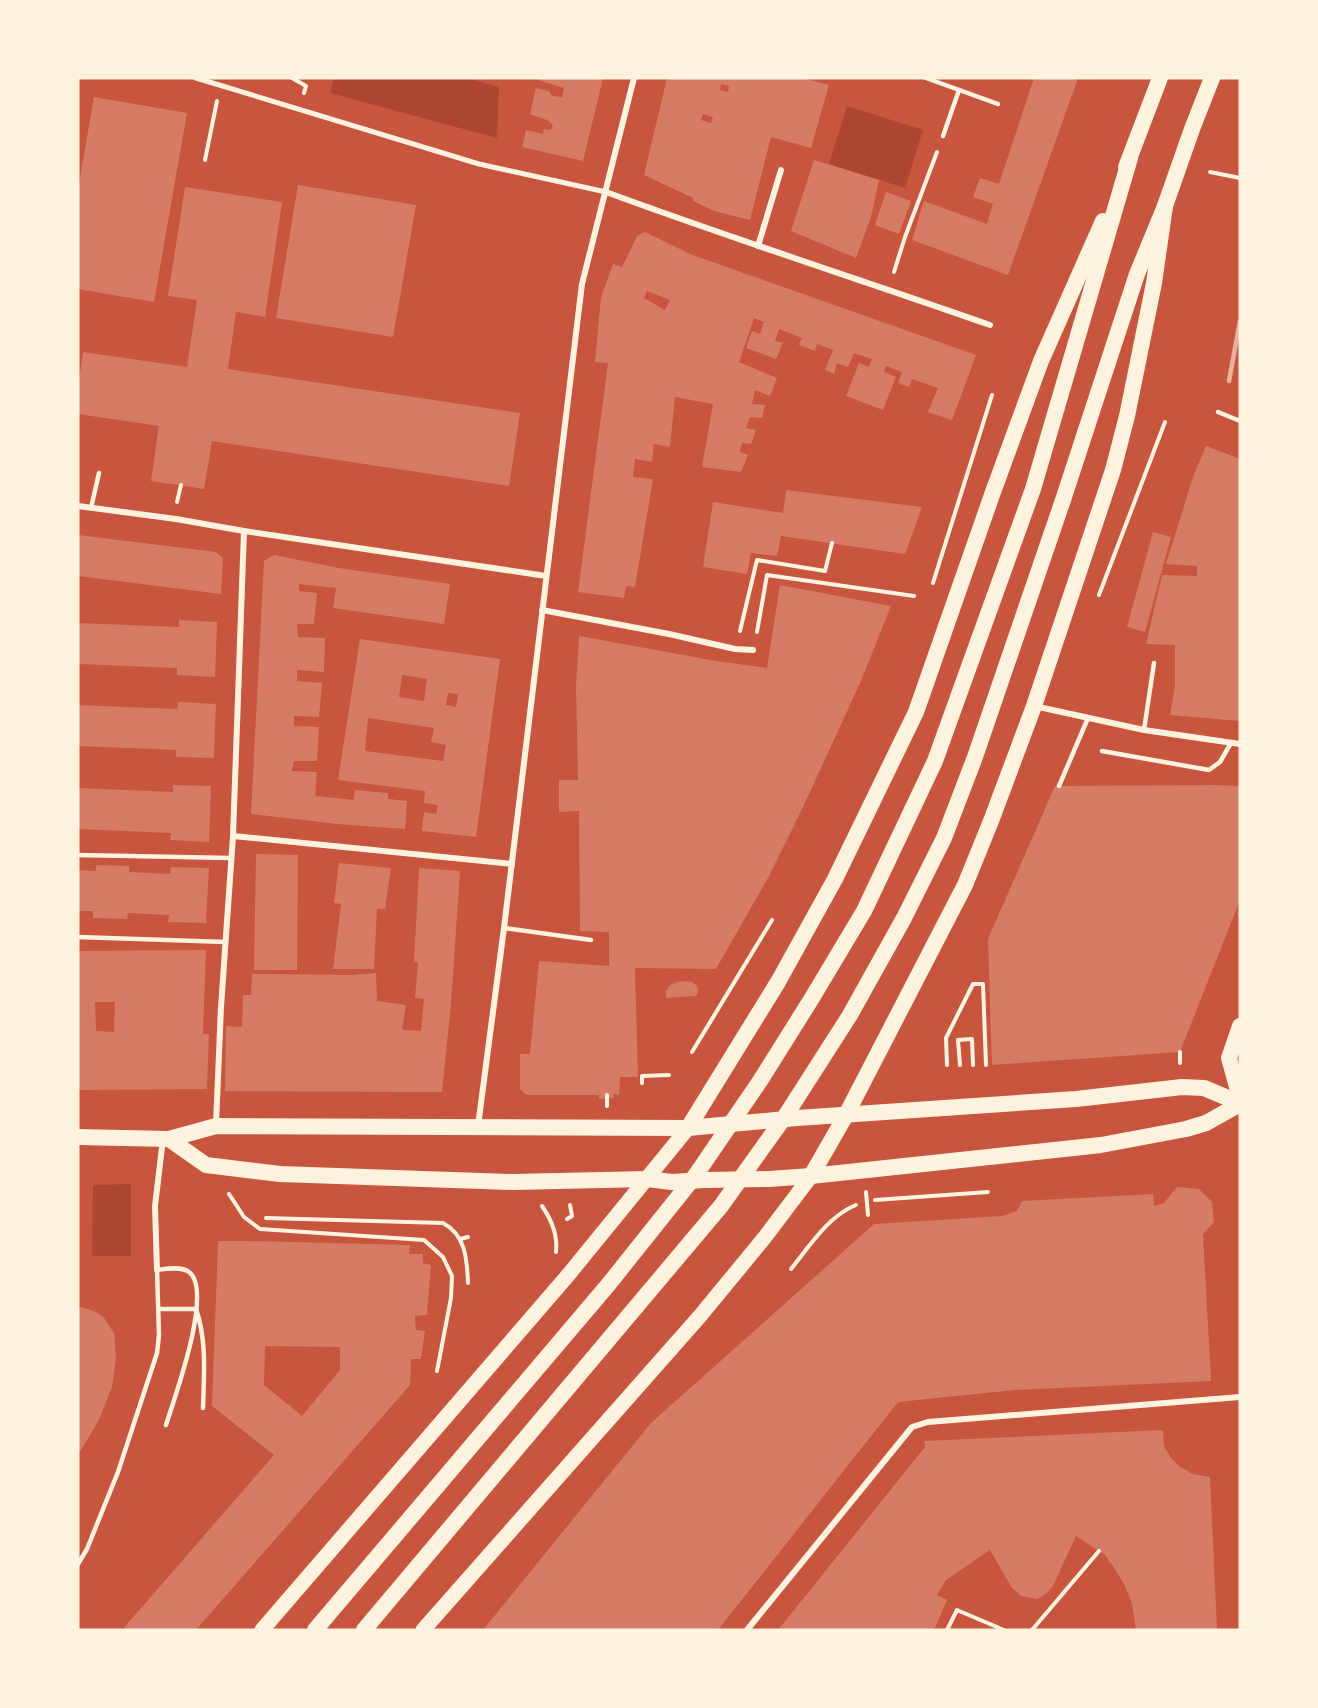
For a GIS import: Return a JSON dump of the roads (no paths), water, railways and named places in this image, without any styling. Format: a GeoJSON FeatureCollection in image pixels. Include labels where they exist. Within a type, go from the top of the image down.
{"type":"FeatureCollection","features":[{"type":"Feature","properties":{"kind":"highway"},"geometry":{"type":"LineString","coordinates":[[688,1128],[778,982],[835,879],[916,712],[1041,361],[1130,158],[1160,78]]}},
{"type":"Feature","properties":{"kind":"highway"},"geometry":{"type":"LineString","coordinates":[[364,1630],[721,1206],[786,1115],[850,1015],[904,918],[944,838],[975,757],[1137,274],[1165,206],[1212,78]]}},
{"type":"Feature","properties":{"kind":"highway"},"geometry":{"type":"LineString","coordinates":[[315,1630],[608,1285],[695,1176],[760,1081],[864,911],[935,760],[1033,489],[1130,158]]}},
{"type":"Feature","properties":{"kind":"highway"},"geometry":{"type":"LineString","coordinates":[[811,1176],[846,1115],[965,885],[1034,706],[1109,481],[1127,416],[1154,284],[1165,206]]}},
{"type":"Feature","properties":{"kind":"highway"},"geometry":{"type":"LineString","coordinates":[[1240,1026],[1229,1058],[1240,1102]]}},
{"type":"Feature","properties":{"kind":"highway"},"geometry":{"type":"LineString","coordinates":[[78,1137],[166,1138],[216,1126],[688,1128],[1076,1099],[1182,1087],[1204,1088],[1240,1102]]}},
{"type":"Feature","properties":{"kind":"highway"},"geometry":{"type":"LineString","coordinates":[[166,1138],[206,1165],[280,1174],[513,1182],[647,1179],[672,1182],[811,1176],[1101,1145],[1206,1123],[1240,1102]]}},
{"type":"Feature","properties":{"kind":"main road"},"geometry":{"type":"LineString","coordinates":[[262,1630],[569,1274],[688,1128]]}},
{"type":"Feature","properties":{"kind":"main road"},"geometry":{"type":"LineString","coordinates":[[423,1630],[700,1316],[765,1237],[811,1176]]}},
{"type":"Feature","properties":{"kind":"street"},"geometry":{"type":"LineString","coordinates":[[196,78],[479,164],[606,192],[990,325]]}},
{"type":"Feature","properties":{"kind":"street"},"geometry":{"type":"LineString","coordinates":[[478,1128],[572,371],[578,306],[634,78]]}},
{"type":"Feature","properties":{"kind":"street"},"geometry":{"type":"LineString","coordinates":[[758,246],[781,170]]}},
{"type":"Feature","properties":{"kind":"street"},"geometry":{"type":"LineString","coordinates":[[78,506],[546,576]]}},
{"type":"Feature","properties":{"kind":"street"},"geometry":{"type":"LineString","coordinates":[[216,1126],[221,1007],[233,836],[244,531]]}},
{"type":"Feature","properties":{"kind":"street"},"geometry":{"type":"LineString","coordinates":[[542,610],[735,649],[753,650]]}},
{"type":"Feature","properties":{"kind":"street"},"geometry":{"type":"LineString","coordinates":[[1034,706],[1144,730],[1240,744]]}},
{"type":"Feature","properties":{"kind":"street"},"geometry":{"type":"LineString","coordinates":[[233,836],[512,864]]}},
{"type":"Feature","properties":{"kind":"street"},"geometry":{"type":"LineString","coordinates":[[157,1270],[155,1206],[166,1138]]}},
{"type":"Feature","properties":{"kind":"street"},"geometry":{"type":"LineString","coordinates":[[747,1630],[912,1426],[928,1422],[1240,1397]]}},
{"type":"Feature","properties":{"kind":"lane"},"geometry":{"type":"LineString","coordinates":[[926,78],[998,105]]}},
{"type":"Feature","properties":{"kind":"lane"},"geometry":{"type":"LineString","coordinates":[[943,136],[959,90]]}},
{"type":"Feature","properties":{"kind":"lane"},"geometry":{"type":"LineString","coordinates":[[1218,412],[1240,421]]}},
{"type":"Feature","properties":{"kind":"lane"},"geometry":{"type":"LineString","coordinates":[[91,508],[99,473]]}},
{"type":"Feature","properties":{"kind":"lane"},"geometry":{"type":"LineString","coordinates":[[1144,730],[1154,663]]}},
{"type":"Feature","properties":{"kind":"lane"},"geometry":{"type":"LineString","coordinates":[[1059,786],[1088,718]]}},
{"type":"Feature","properties":{"kind":"lane"},"geometry":{"type":"LineString","coordinates":[[1102,751],[1209,770],[1220,762],[1231,743]]}},
{"type":"Feature","properties":{"kind":"lane"},"geometry":{"type":"LineString","coordinates":[[78,855],[231,858]]}},
{"type":"Feature","properties":{"kind":"lane"},"geometry":{"type":"LineString","coordinates":[[504,928],[591,940]]}},
{"type":"Feature","properties":{"kind":"lane"},"geometry":{"type":"LineString","coordinates":[[78,937],[226,942]]}},
{"type":"Feature","properties":{"kind":"lane"},"geometry":{"type":"LineString","coordinates":[[78,1564],[87,1549],[118,1472],[157,1353],[159,1309],[157,1270],[178,1269],[189,1272],[196,1287],[196,1309],[192,1345],[166,1425]]}},
{"type":"Feature","properties":{"kind":"lane"},"geometry":{"type":"LineString","coordinates":[[159,1309],[196,1309]]}},
{"type":"Feature","properties":{"kind":"lane"},"geometry":{"type":"LineString","coordinates":[[196,1309],[202,1325],[204,1347],[203,1408]]}},
{"type":"Feature","properties":{"kind":"railway"},"geometry":{"type":"LineString","coordinates":[[1229,381],[1240,321]]}}]}
